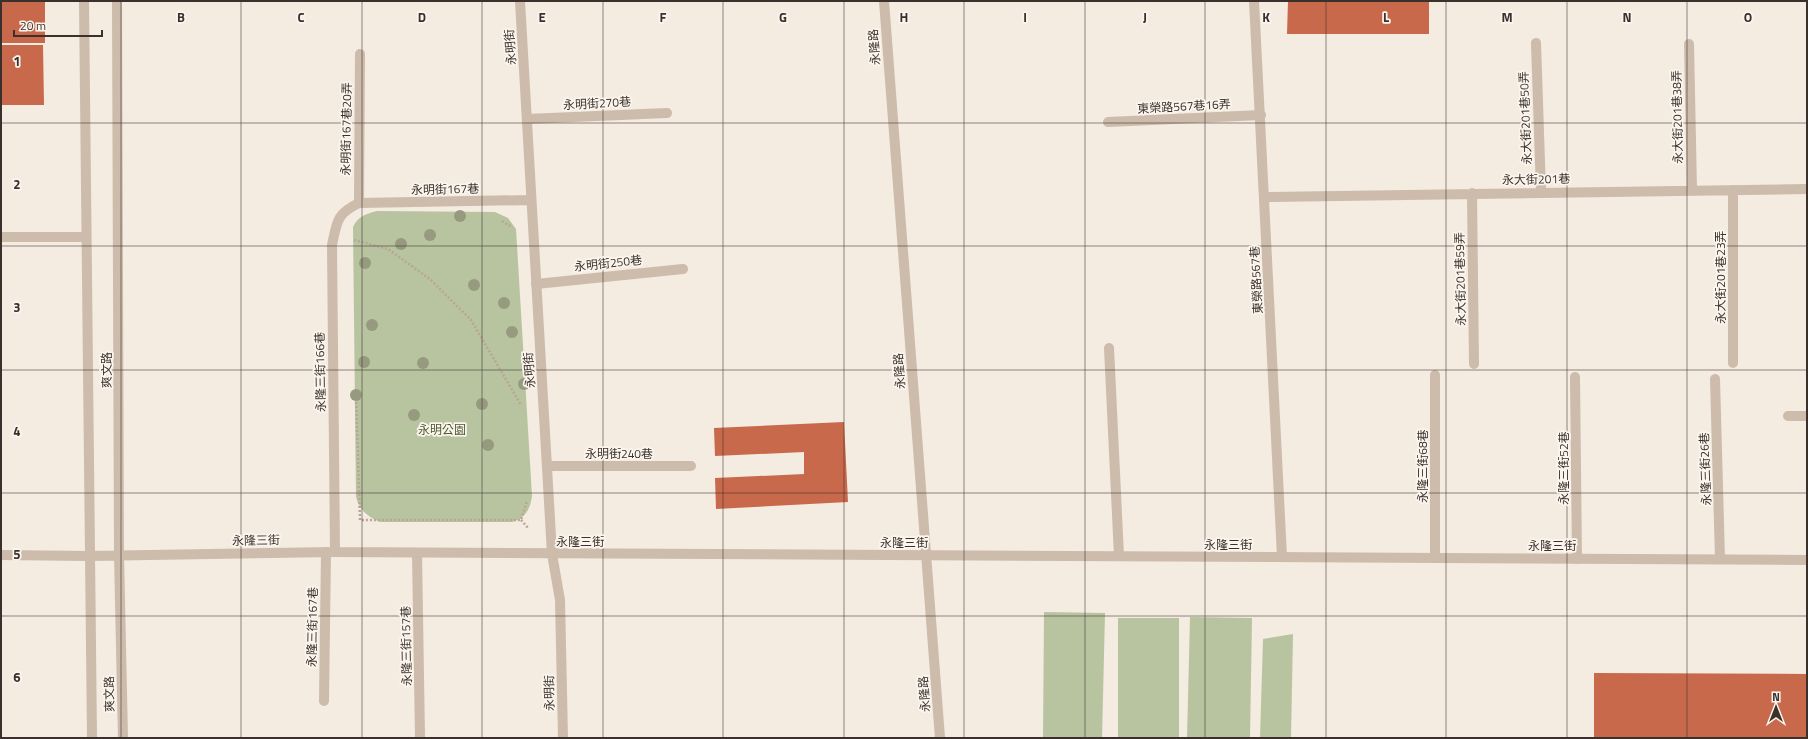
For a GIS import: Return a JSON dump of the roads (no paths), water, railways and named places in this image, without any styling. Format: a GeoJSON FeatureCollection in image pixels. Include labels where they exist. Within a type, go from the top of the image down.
{"type":"FeatureCollection","features":[{"type":"Feature","properties":{"kind":"street","name":"爽文路"},"geometry":{"type":"LineString","coordinates":[[84,1],[85,237],[92,738]]}},
{"type":"Feature","properties":{"kind":"street","name":"爽文路"},"geometry":{"type":"LineString","coordinates":[[117,1],[119,555],[123,738]]}},
{"type":"Feature","properties":{"kind":"street","name":"永明街"},"geometry":{"type":"LineString","coordinates":[[520,1],[552,554],[560,600],[563,738]]}},
{"type":"Feature","properties":{"kind":"street","name":"永隆路"},"geometry":{"type":"LineString","coordinates":[[884,1],[940,738]]}},
{"type":"Feature","properties":{"kind":"street","name":"東榮路567巷"},"geometry":{"type":"LineString","coordinates":[[1254,1],[1261,115],[1282,557]]}},
{"type":"Feature","properties":{"kind":"street","name":"永大街201巷50弄"},"geometry":{"type":"LineString","coordinates":[[1536,43],[1541,192]]}},
{"type":"Feature","properties":{"kind":"street","name":"永大街201巷38弄"},"geometry":{"type":"LineString","coordinates":[[1689,44],[1692,190]]}},
{"type":"Feature","properties":{"kind":"street","name":"永明街167巷20弄"},"geometry":{"type":"LineString","coordinates":[[359,203],[360,54]]}},
{"type":"Feature","properties":{"kind":"street","name":"永明街270巷"},"geometry":{"type":"LineString","coordinates":[[527,119],[667,113]]}},
{"type":"Feature","properties":{"kind":"street","name":"東榮路567巷16弄"},"geometry":{"type":"LineString","coordinates":[[1108,122],[1261,115]]}},
{"type":"Feature","properties":{"kind":"street","name":"永大街201巷"},"geometry":{"type":"LineString","coordinates":[[1265,197],[1807,189]]}},
{"type":"Feature","properties":{"kind":"street","name":"永大街201巷23弄"},"geometry":{"type":"LineString","coordinates":[[1733,190],[1733,363]]}},
{"type":"Feature","properties":{"kind":"street","name":"永大街201巷59弄"},"geometry":{"type":"LineString","coordinates":[[1472,193],[1474,364]]}},
{"type":"Feature","properties":{"kind":"street","name":"永明街167巷"},"geometry":{"type":"LineString","coordinates":[[359,203],[531,200]]}},
{"type":"Feature","properties":{"kind":"street","name":"永隆三街166巷"},"geometry":{"type":"LineString","coordinates":[[331,552],[332,245],[337,222],[345,210],[359,203]]}},
{"type":"Feature","properties":{"kind":"street"},"geometry":{"type":"LineString","coordinates":[[1,237],[85,237]]}},
{"type":"Feature","properties":{"kind":"street","name":"永明街250巷"},"geometry":{"type":"LineString","coordinates":[[536,284],[683,269]]}},
{"type":"Feature","properties":{"kind":"street"},"geometry":{"type":"LineString","coordinates":[[1109,348],[1119,556]]}},
{"type":"Feature","properties":{"kind":"street","name":"永隆三街68巷"},"geometry":{"type":"LineString","coordinates":[[1435,374],[1435,558]]}},
{"type":"Feature","properties":{"kind":"street","name":"永隆三街52巷"},"geometry":{"type":"LineString","coordinates":[[1575,378],[1577,559]]}},
{"type":"Feature","properties":{"kind":"street","name":"永隆三街26巷"},"geometry":{"type":"LineString","coordinates":[[1715,379],[1720,559]]}},
{"type":"Feature","properties":{"kind":"street"},"geometry":{"type":"LineString","coordinates":[[1788,416],[1807,416]]}},
{"type":"Feature","properties":{"kind":"street","name":"永明街240巷"},"geometry":{"type":"LineString","coordinates":[[548,466],[691,466]]}},
{"type":"Feature","properties":{"kind":"street","name":"永隆三街"},"geometry":{"type":"LineString","coordinates":[[1,554],[89,556],[331,552],[1807,560]]}},
{"type":"Feature","properties":{"kind":"street","name":"永隆三街167巷"},"geometry":{"type":"LineString","coordinates":[[324,701],[331,552]]}},
{"type":"Feature","properties":{"kind":"street","name":"永隆三街157巷"},"geometry":{"type":"LineString","coordinates":[[418,553],[420,738]]}},
{"type":"Feature","properties":{"kind":"park label","name":"永明公園"},"geometry":{"type":"Point","coordinates":[442,429]}}]}
